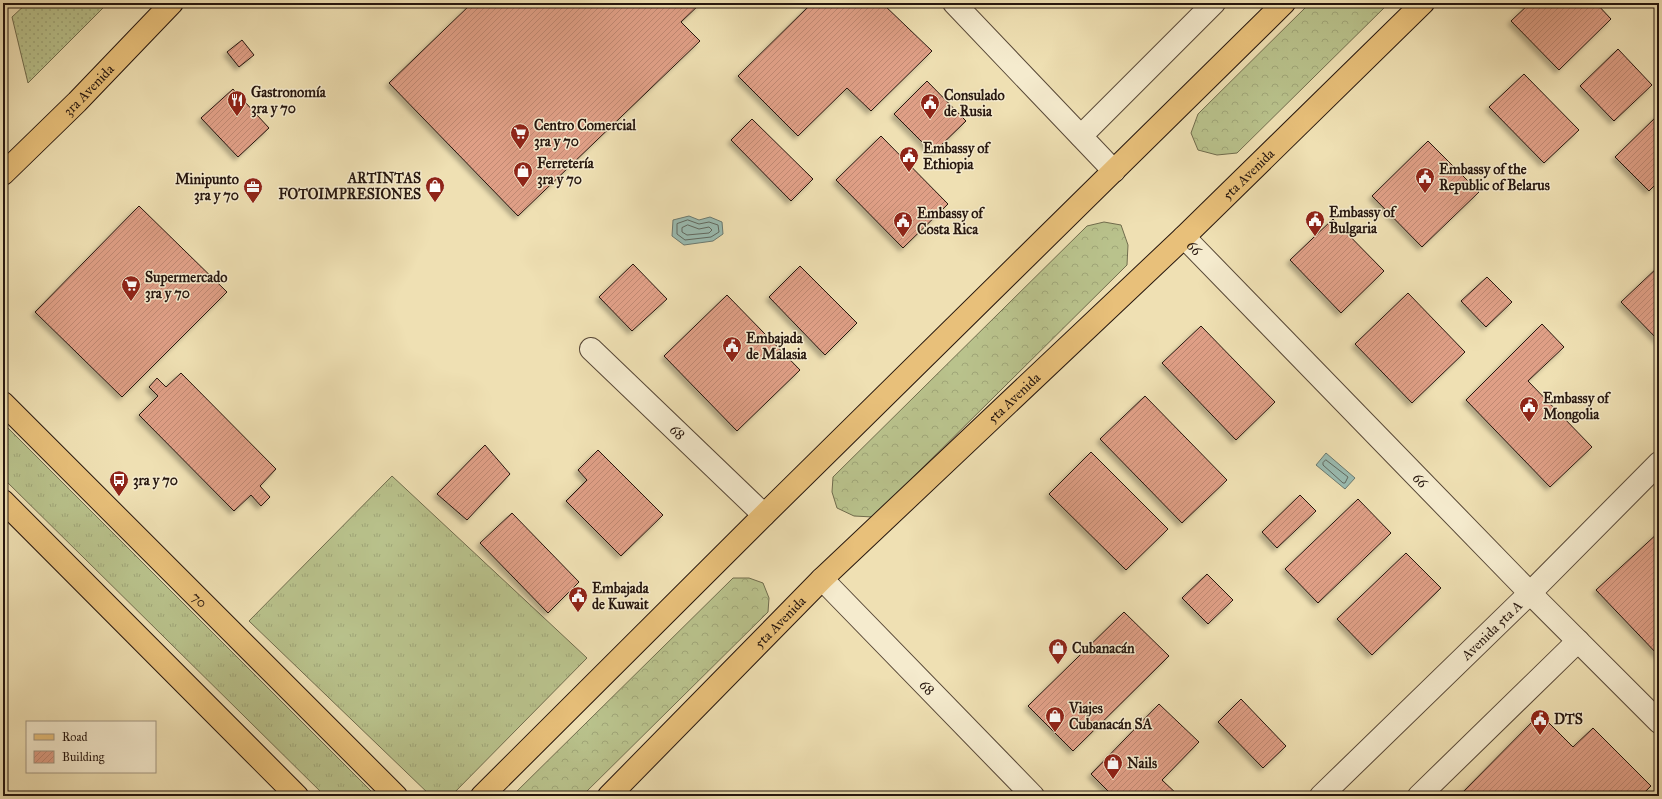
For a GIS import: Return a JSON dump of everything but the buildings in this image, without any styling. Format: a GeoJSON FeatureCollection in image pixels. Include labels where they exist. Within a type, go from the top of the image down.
{"type":"FeatureCollection","features":[{"type":"Feature","properties":{"kind":"main road","name":"3ra Avenida"},"geometry":{"type":"LineString","coordinates":[[3,174],[77,102],[172,3]]}},
{"type":"Feature","properties":{"kind":"main road"},"geometry":{"type":"LineString","coordinates":[[482,796],[764,515],[1284,3]]}},
{"type":"Feature","properties":{"kind":"main road","name":"5ta Avenida"},"geometry":{"type":"LineString","coordinates":[[608,796],[822,579],[1184,237],[1423,3]]}},
{"type":"Feature","properties":{"kind":"main road","name":"70"},"geometry":{"type":"LineString","coordinates":[[3,403],[396,796]]}},
{"type":"Feature","properties":{"kind":"main road"},"geometry":{"type":"LineString","coordinates":[[3,501],[297,796]]}},
{"type":"Feature","properties":{"kind":"street"},"geometry":{"type":"LineString","coordinates":[[954,3],[1114,172]]}},
{"type":"Feature","properties":{"kind":"street"},"geometry":{"type":"LineString","coordinates":[[1081,136],[1214,3]]}},
{"type":"Feature","properties":{"kind":"street","name":"66"},"geometry":{"type":"LineString","coordinates":[[1184,237],[1530,593],[1659,722]]}},
{"type":"Feature","properties":{"kind":"street","name":"68"},"geometry":{"type":"LineString","coordinates":[[591,349],[764,515]]}},
{"type":"Feature","properties":{"kind":"street","name":"Avenida 5ta A"},"geometry":{"type":"LineString","coordinates":[[1321,796],[1530,593],[1659,463]]}},
{"type":"Feature","properties":{"kind":"street","name":"68"},"geometry":{"type":"LineString","coordinates":[[822,579],[1033,796]]}},
{"type":"Feature","properties":{"kind":"street"},"geometry":{"type":"LineString","coordinates":[[1419,796],[1578,641]]}},
{"type":"Feature","properties":{"kind":"green space"},"geometry":{"type":"Polygon","coordinates":[[[27,3],[108,3],[28,83],[12,17],[27,3]]]}},
{"type":"Feature","properties":{"kind":"green space"},"geometry":{"type":"Polygon","coordinates":[[[1310,3],[1389,3],[1237,153],[1217,155],[1198,150],[1191,133],[1198,114],[1310,3]]]}},
{"type":"Feature","properties":{"kind":"green space"},"geometry":{"type":"Polygon","coordinates":[[[1104,222],[1121,225],[1128,245],[1127,265],[873,517],[854,516],[837,508],[832,492],[833,477],[1087,226],[1104,222]]]}},
{"type":"Feature","properties":{"kind":"green space"},"geometry":{"type":"Polygon","coordinates":[[[3,423],[376,796],[325,796],[3,478],[3,423]]]}},
{"type":"Feature","properties":{"kind":"green space"},"geometry":{"type":"Polygon","coordinates":[[[392,476],[587,658],[451,796],[431,796],[249,621],[392,476]]]}},
{"type":"Feature","properties":{"kind":"green space"},"geometry":{"type":"Polygon","coordinates":[[[733,578],[749,578],[763,583],[769,598],[768,612],[582,796],[512,796],[733,578]]]}},
{"type":"Feature","properties":{"kind":"water"},"geometry":{"type":"Polygon","coordinates":[[[689,216],[699,220],[710,217],[722,222],[723,234],[713,241],[684,245],[672,236],[673,220],[689,216]]]}},
{"type":"Feature","properties":{"kind":"water"},"geometry":{"type":"Polygon","coordinates":[[[1326,453],[1355,478],[1345,489],[1316,465],[1326,453]]]}},
{"type":"Feature","properties":{"kind":"place","name":"Gastronomía 3ra y 70"},"geometry":{"type":"Point","coordinates":[237,117]}},
{"type":"Feature","properties":{"kind":"place","name":"Consulado de Rusia"},"geometry":{"type":"Point","coordinates":[930,120]}},
{"type":"Feature","properties":{"kind":"place","name":"Centro Comercial 3ra y 70"},"geometry":{"type":"Point","coordinates":[520,150]}},
{"type":"Feature","properties":{"kind":"place","name":"Embassy of Ethiopia"},"geometry":{"type":"Point","coordinates":[909,173]}},
{"type":"Feature","properties":{"kind":"place","name":"Ferretería 3ra y 70"},"geometry":{"type":"Point","coordinates":[523,188]}},
{"type":"Feature","properties":{"kind":"place","name":"Embassy of the Republic of Belarus"},"geometry":{"type":"Point","coordinates":[1425,194]}},
{"type":"Feature","properties":{"kind":"place","name":"ARTINTAS FOTOIMPRESIONES"},"geometry":{"type":"Point","coordinates":[435,203]}},
{"type":"Feature","properties":{"kind":"place","name":"Minipunto 3ra y 70"},"geometry":{"type":"Point","coordinates":[253,204]}},
{"type":"Feature","properties":{"kind":"place","name":"Embassy of Bulgaria"},"geometry":{"type":"Point","coordinates":[1315,237]}},
{"type":"Feature","properties":{"kind":"place","name":"Embassy of Costa Rica"},"geometry":{"type":"Point","coordinates":[903,238]}},
{"type":"Feature","properties":{"kind":"place","name":"Supermercado 3ra y 70"},"geometry":{"type":"Point","coordinates":[131,302]}},
{"type":"Feature","properties":{"kind":"place","name":"Embajada de Malasia"},"geometry":{"type":"Point","coordinates":[732,363]}},
{"type":"Feature","properties":{"kind":"place","name":"Embassy of Mongolia"},"geometry":{"type":"Point","coordinates":[1529,423]}},
{"type":"Feature","properties":{"kind":"place","name":"3ra y 70"},"geometry":{"type":"Point","coordinates":[119,497]}},
{"type":"Feature","properties":{"kind":"place","name":"Embajada de Kuwait"},"geometry":{"type":"Point","coordinates":[578,613]}},
{"type":"Feature","properties":{"kind":"place","name":"Cubanacán"},"geometry":{"type":"Point","coordinates":[1058,665]}},
{"type":"Feature","properties":{"kind":"place","name":"Viajes Cubanacán SA"},"geometry":{"type":"Point","coordinates":[1055,733]}},
{"type":"Feature","properties":{"kind":"place","name":"DTS"},"geometry":{"type":"Point","coordinates":[1540,736]}},
{"type":"Feature","properties":{"kind":"place","name":"Nails"},"geometry":{"type":"Point","coordinates":[1113,780]}}]}
